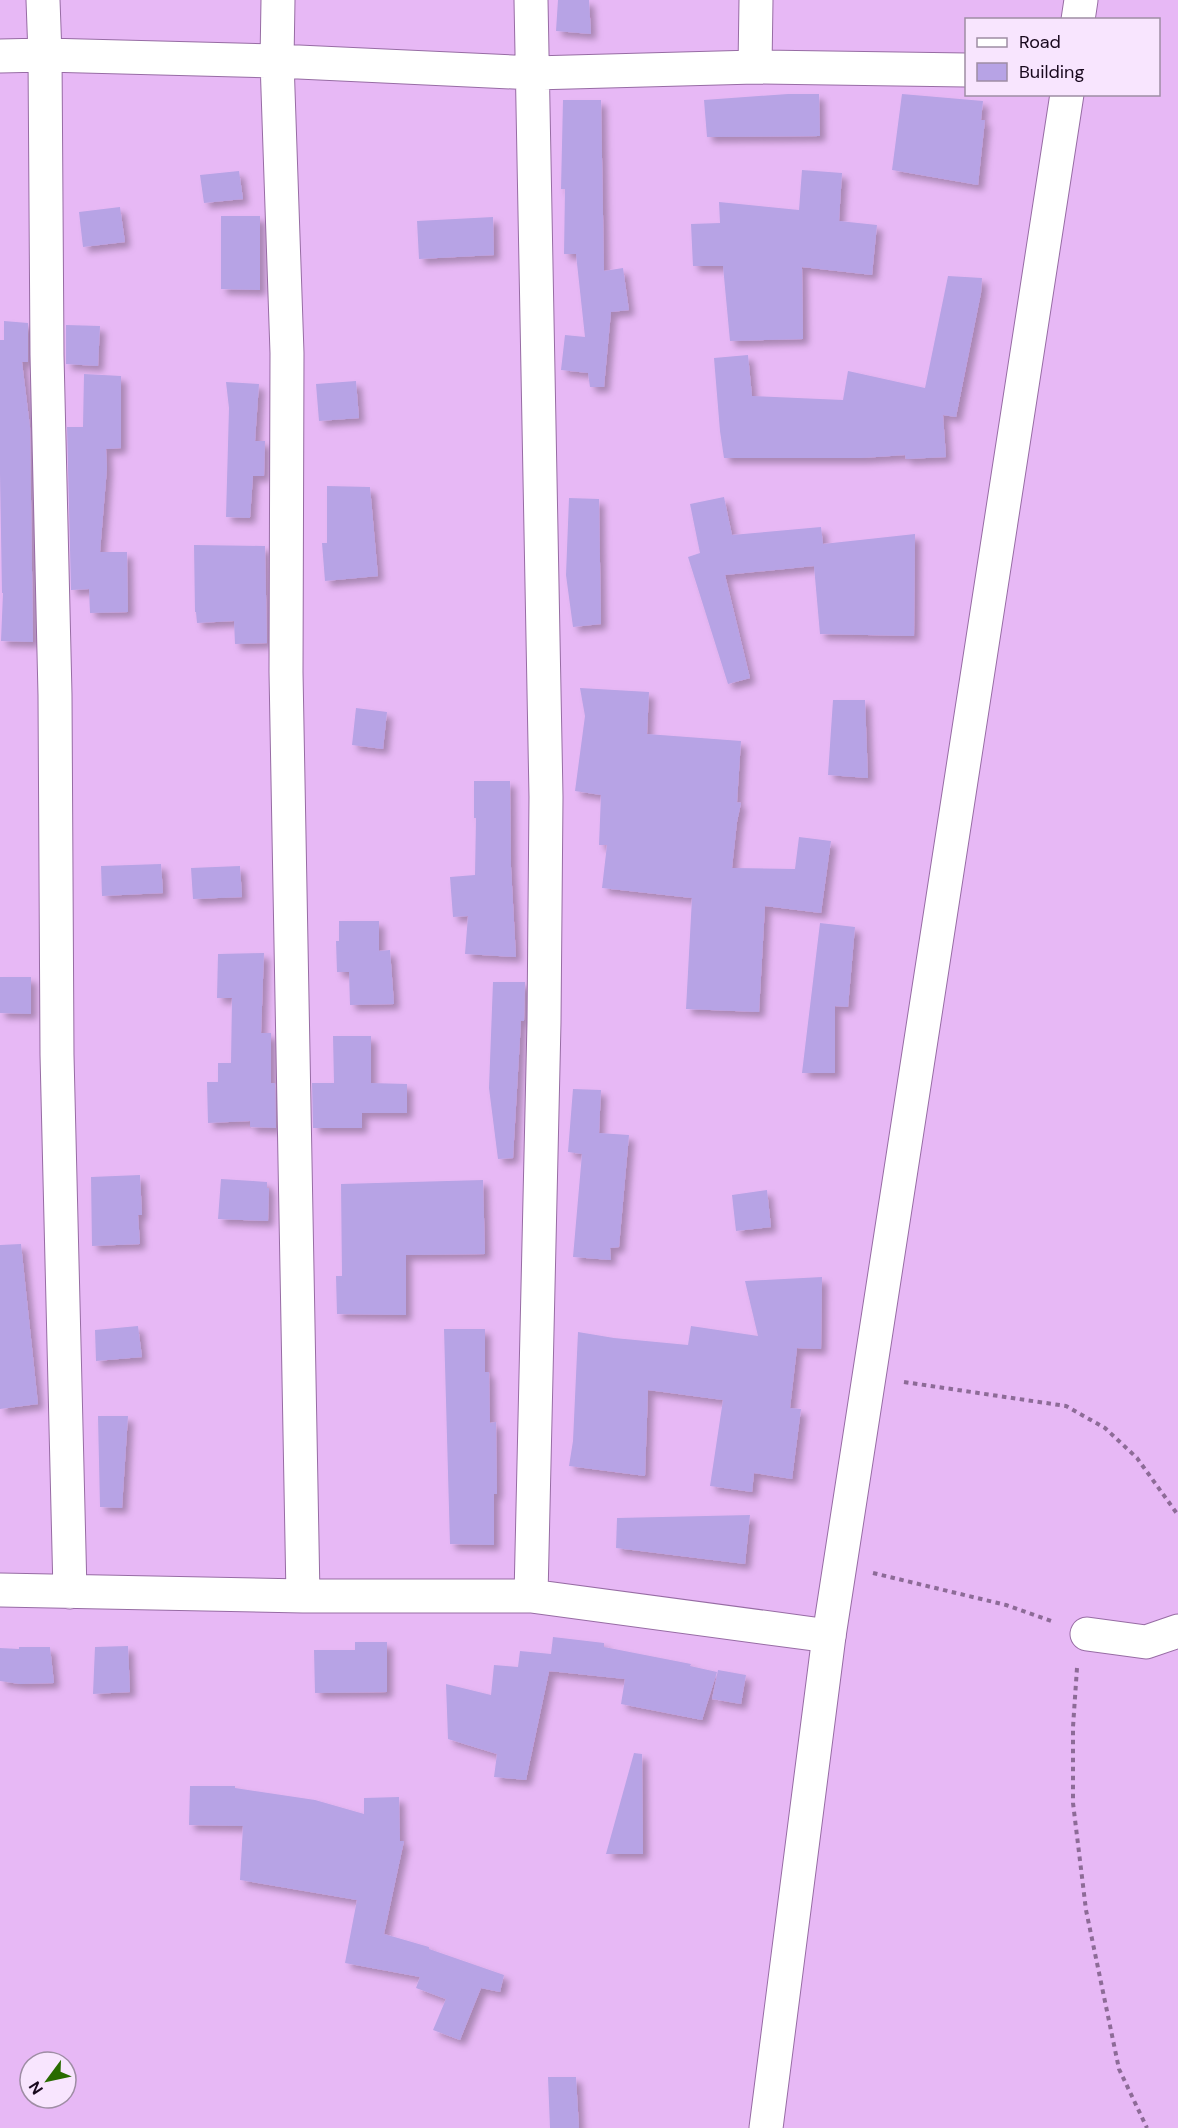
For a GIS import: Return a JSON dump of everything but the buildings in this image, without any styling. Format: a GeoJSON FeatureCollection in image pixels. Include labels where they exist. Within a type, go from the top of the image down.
{"type":"FeatureCollection","features":[{"type":"Feature","properties":{"kind":"street"},"geometry":{"type":"LineString","coordinates":[[43,0],[47,355],[55,695],[57,1055],[70,1592]]}},
{"type":"Feature","properties":{"kind":"street"},"geometry":{"type":"LineString","coordinates":[[278,0],[277,61],[287,353],[286,695],[303,1596]]}},
{"type":"Feature","properties":{"kind":"street"},"geometry":{"type":"LineString","coordinates":[[531,0],[546,809],[544,1022],[531,1596]]}},
{"type":"Feature","properties":{"kind":"street"},"geometry":{"type":"LineString","coordinates":[[755,67],[756,0]]}},
{"type":"Feature","properties":{"kind":"street"},"geometry":{"type":"LineString","coordinates":[[1078,18],[1081,0]]}},
{"type":"Feature","properties":{"kind":"street"},"geometry":{"type":"LineString","coordinates":[[0,56],[45,55],[277,61],[534,73],[755,67],[965,70]]}},
{"type":"Feature","properties":{"kind":"street"},"geometry":{"type":"LineString","coordinates":[[766,2128],[829,1636],[1066,96]]}},
{"type":"Feature","properties":{"kind":"street"},"geometry":{"type":"LineString","coordinates":[[0,1590],[303,1596],[531,1596],[829,1636]]}},
{"type":"Feature","properties":{"kind":"street"},"geometry":{"type":"LineString","coordinates":[[1087,1634],[1146,1642],[1178,1630]]}},
{"type":"Feature","properties":{"kind":"path"},"geometry":{"type":"LineString","coordinates":[[869,1378],[1066,1406],[1105,1428],[1137,1458],[1178,1515]]}},
{"type":"Feature","properties":{"kind":"path"},"geometry":{"type":"LineString","coordinates":[[841,1566],[1006,1605],[1087,1634],[1077,1662],[1072,1803],[1086,1910],[1119,2069],[1147,2128]]}}]}
